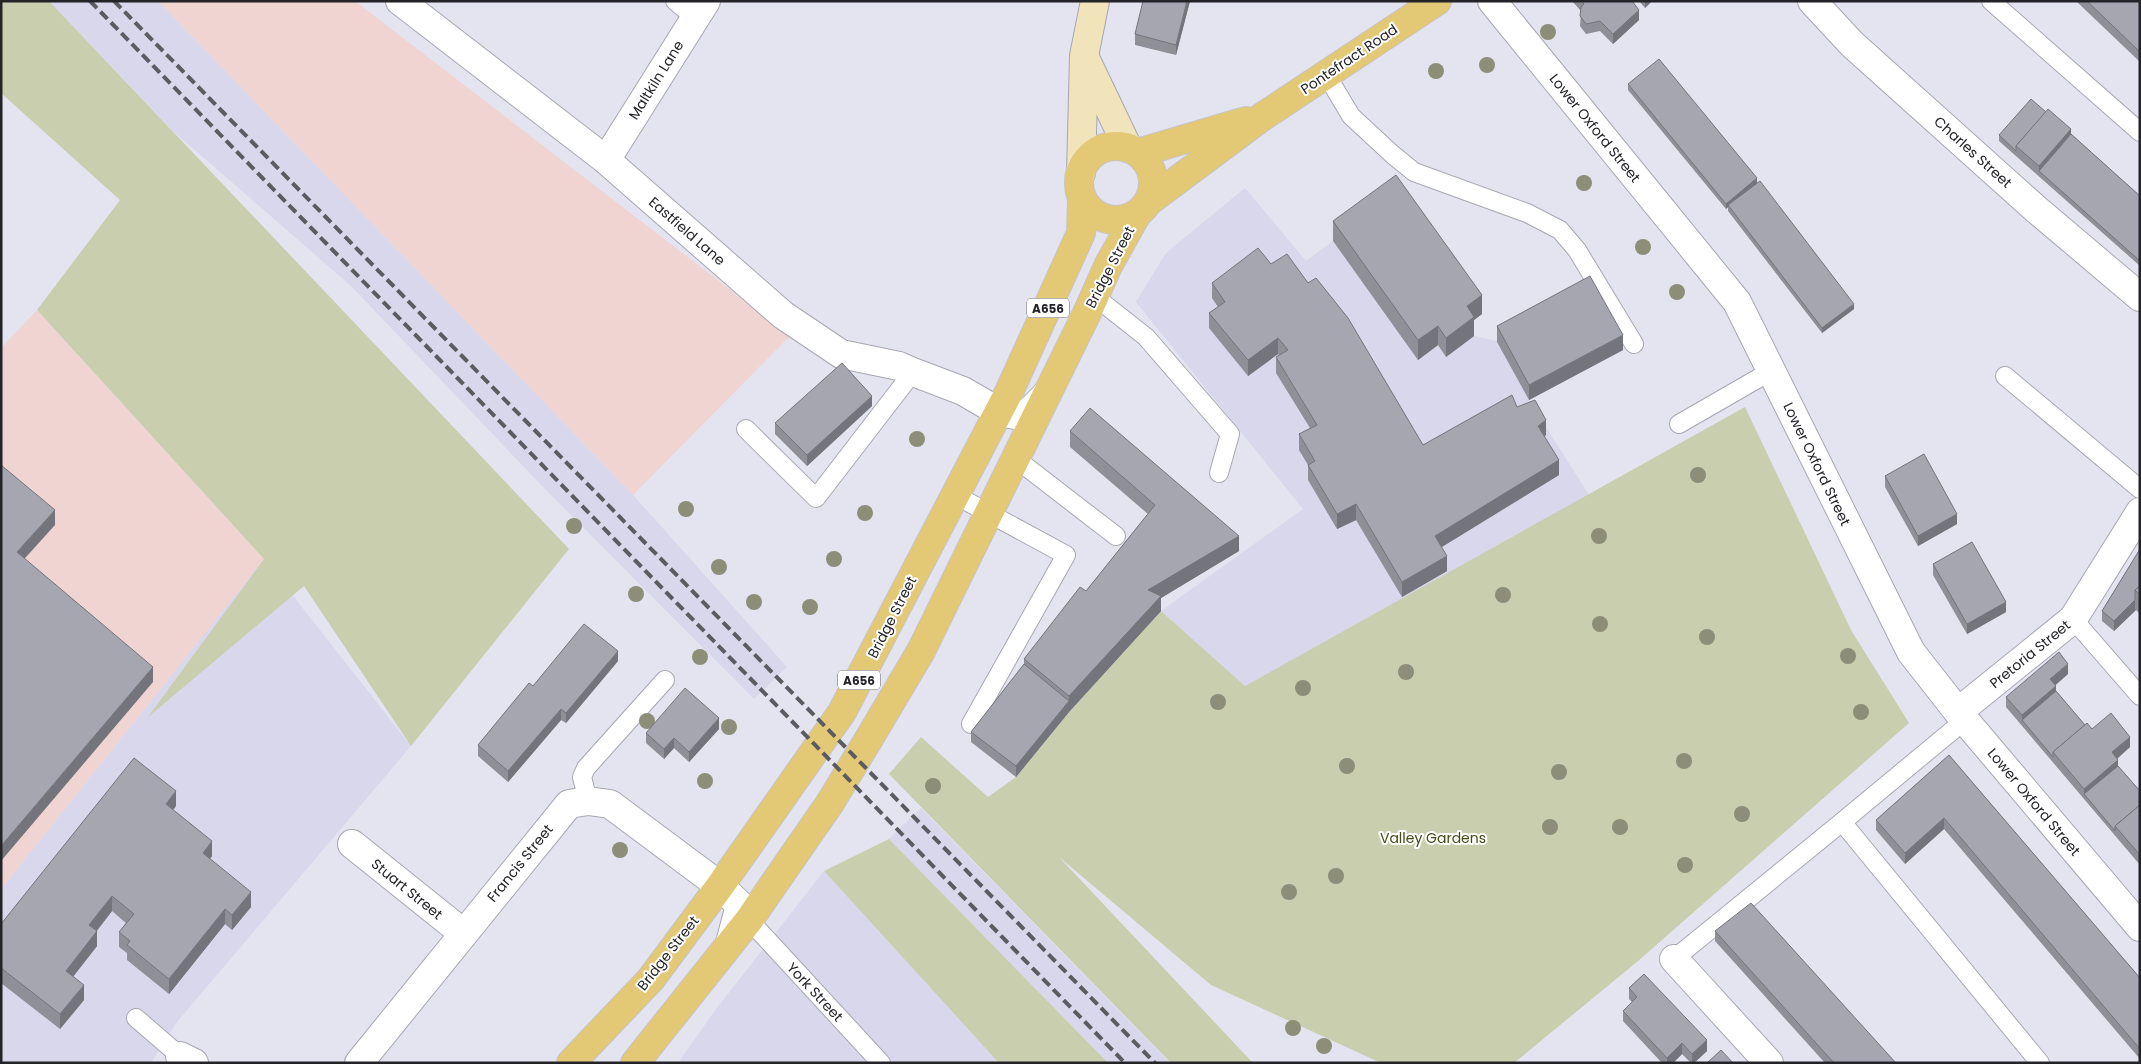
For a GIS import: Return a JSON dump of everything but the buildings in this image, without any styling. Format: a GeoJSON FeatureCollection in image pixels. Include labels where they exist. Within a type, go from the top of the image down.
{"type":"FeatureCollection","features":[{"type":"Feature","properties":{"kind":"main road","name":"Pontefract Road"},"geometry":{"type":"LineString","coordinates":[[1142,208],[1262,117],[1436,1]]}},
{"type":"Feature","properties":{"kind":"main road","name":"Pontefract Road"},"geometry":{"type":"LineString","coordinates":[[1133,150],[1262,117]]}},
{"type":"Feature","properties":{"kind":"main road","name":"A656"},"geometry":{"type":"LineString","coordinates":[[1118,146],[1133,150],[1149,166],[1153,179],[1153,189],[1142,208],[1118,220],[1102,218],[1087,206],[1081,186],[1090,156],[1106,148],[1118,146]]}},
{"type":"Feature","properties":{"kind":"main road","name":"Bridge Street"},"geometry":{"type":"LineString","coordinates":[[571,1063],[651,980],[720,886],[842,712],[998,412],[1081,233],[1081,186]]}},
{"type":"Feature","properties":{"kind":"main road","name":"Bridge Street"},"geometry":{"type":"LineString","coordinates":[[635,1063],[749,920],[784,872],[830,803],[921,651],[1016,459],[1108,266],[1142,208]]}},
{"type":"Feature","properties":{"kind":"street","name":"Eastfield Lane"},"geometry":{"type":"LineString","coordinates":[[400,1],[606,160],[783,316],[841,354],[899,366],[963,390],[998,412],[1021,416],[1030,411],[1047,394]]}},
{"type":"Feature","properties":{"kind":"street"},"geometry":{"type":"LineString","coordinates":[[1081,186],[1084,56],[1095,1]]}},
{"type":"Feature","properties":{"kind":"street","name":"Lower Oxford Street"},"geometry":{"type":"LineString","coordinates":[[1492,1],[1737,302],[1910,652],[1961,716],[2140,926]]}},
{"type":"Feature","properties":{"kind":"street","name":"Charles Street"},"geometry":{"type":"LineString","coordinates":[[1812,1],[1852,44],[2037,210],[2140,297]]}},
{"type":"Feature","properties":{"kind":"street","name":"Maltkiln Lane"},"geometry":{"type":"LineString","coordinates":[[606,160],[692,7]]}},
{"type":"Feature","properties":{"kind":"street"},"geometry":{"type":"LineString","coordinates":[[1084,56],[1133,150]]}},
{"type":"Feature","properties":{"kind":"street"},"geometry":{"type":"LineString","coordinates":[[998,412],[1008,429],[1016,459]]}},
{"type":"Feature","properties":{"kind":"street","name":"Pretoria Street"},"geometry":{"type":"LineString","coordinates":[[1961,716],[2073,619],[2140,512]]}},
{"type":"Feature","properties":{"kind":"street","name":"Francis Street"},"geometry":{"type":"LineString","coordinates":[[360,1063],[569,804],[588,801],[610,804],[737,900],[740,905],[730,943]]}},
{"type":"Feature","properties":{"kind":"street","name":"Stuart Street"},"geometry":{"type":"LineString","coordinates":[[352,844],[463,933]]}},
{"type":"Feature","properties":{"kind":"street"},"geometry":{"type":"LineString","coordinates":[[720,886],[741,893],[750,893],[784,872]]}},
{"type":"Feature","properties":{"kind":"street"},"geometry":{"type":"LineString","coordinates":[[1674,959],[1769,1063]]}},
{"type":"Feature","properties":{"kind":"lane"},"geometry":{"type":"LineString","coordinates":[[1991,1],[2140,132]]}},
{"type":"Feature","properties":{"kind":"lane"},"geometry":{"type":"LineString","coordinates":[[1326,74],[1351,116],[1414,172],[1527,213],[1560,230],[1577,250],[1634,344]]}},
{"type":"Feature","properties":{"kind":"lane"},"geometry":{"type":"LineString","coordinates":[[1094,296],[1146,337],[1230,434],[1219,473]]}},
{"type":"Feature","properties":{"kind":"lane"},"geometry":{"type":"LineString","coordinates":[[1679,424],[1771,371]]}},
{"type":"Feature","properties":{"kind":"lane"},"geometry":{"type":"LineString","coordinates":[[746,429],[816,498],[913,372]]}},
{"type":"Feature","properties":{"kind":"lane"},"geometry":{"type":"LineString","coordinates":[[2005,376],[2140,489]]}},
{"type":"Feature","properties":{"kind":"lane"},"geometry":{"type":"LineString","coordinates":[[1016,459],[1116,536]]}},
{"type":"Feature","properties":{"kind":"lane"},"geometry":{"type":"LineString","coordinates":[[955,495],[1066,555],[971,724]]}},
{"type":"Feature","properties":{"kind":"lane"},"geometry":{"type":"LineString","coordinates":[[2073,619],[2140,696]]}},
{"type":"Feature","properties":{"kind":"lane"},"geometry":{"type":"LineString","coordinates":[[588,801],[582,777],[586,768],[665,680]]}},
{"type":"Feature","properties":{"kind":"lane"},"geometry":{"type":"LineString","coordinates":[[1674,959],[1842,822],[1961,716]]}},
{"type":"Feature","properties":{"kind":"lane"},"geometry":{"type":"LineString","coordinates":[[1842,822],[2040,1063]]}},
{"type":"Feature","properties":{"kind":"lane","name":"York Street"},"geometry":{"type":"LineString","coordinates":[[749,920],[881,1063]]}},
{"type":"Feature","properties":{"kind":"lane"},"geometry":{"type":"LineString","coordinates":[[136,1018],[187,1059]]}},
{"type":"Feature","properties":{"kind":"shaded area"},"geometry":{"type":"Polygon","coordinates":[[[49,1],[158,1],[633,495],[787,667],[754,699],[547,491],[351,286],[173,131],[49,1]]]}},
{"type":"Feature","properties":{"kind":"shaded area"},"geometry":{"type":"Polygon","coordinates":[[[158,1],[355,1],[790,336],[633,495],[158,1]]]}},
{"type":"Feature","properties":{"kind":"shaded area"},"geometry":{"type":"Polygon","coordinates":[[[1245,188],[1306,261],[1333,241],[1418,359],[1438,345],[1446,357],[1474,336],[1497,341],[1529,400],[1589,495],[1245,686],[1161,611],[1303,509],[1136,302],[1166,253],[1245,188]]]}},
{"type":"Feature","properties":{"kind":"shaded area"},"geometry":{"type":"Polygon","coordinates":[[[37,310],[264,559],[1,889],[1,348],[37,310]]]}},
{"type":"Feature","properties":{"kind":"shaded area"},"geometry":{"type":"Polygon","coordinates":[[[264,559],[411,746],[177,1022],[151,1063],[1,1063],[1,889],[264,559]]]}},
{"type":"Feature","properties":{"kind":"shaded area"},"geometry":{"type":"Polygon","coordinates":[[[921,808],[1170,1063],[1108,1063],[889,839],[921,808]]]}},
{"type":"Feature","properties":{"kind":"shaded area"},"geometry":{"type":"Polygon","coordinates":[[[824,871],[999,1063],[678,1063],[716,1009],[824,871]]]}},
{"type":"Feature","properties":{"kind":"green space"},"geometry":{"type":"Polygon","coordinates":[[[1,1],[49,1],[569,549],[411,746],[304,586],[148,717],[264,559],[37,310],[120,200],[1,93],[1,1]]]}},
{"type":"Feature","properties":{"kind":"green space","name":"Valley Gardens"},"geometry":{"type":"Polygon","coordinates":[[[1745,407],[1851,630],[1909,723],[1638,961],[1514,1063],[1381,1063],[1211,985],[1059,857],[1253,1063],[1171,1063],[889,774],[921,737],[988,797],[1016,777],[1069,712],[1161,611],[1245,686],[1745,407]]]}},
{"type":"Feature","properties":{"kind":"green space"},"geometry":{"type":"Polygon","coordinates":[[[889,839],[1108,1063],[999,1063],[824,871],[889,839]]]}},
{"type":"Feature","properties":{"kind":"railway"},"geometry":{"type":"LineString","coordinates":[[90,1],[1125,1063]]}},
{"type":"Feature","properties":{"kind":"railway"},"geometry":{"type":"LineString","coordinates":[[114,1],[1155,1063]]}}]}
